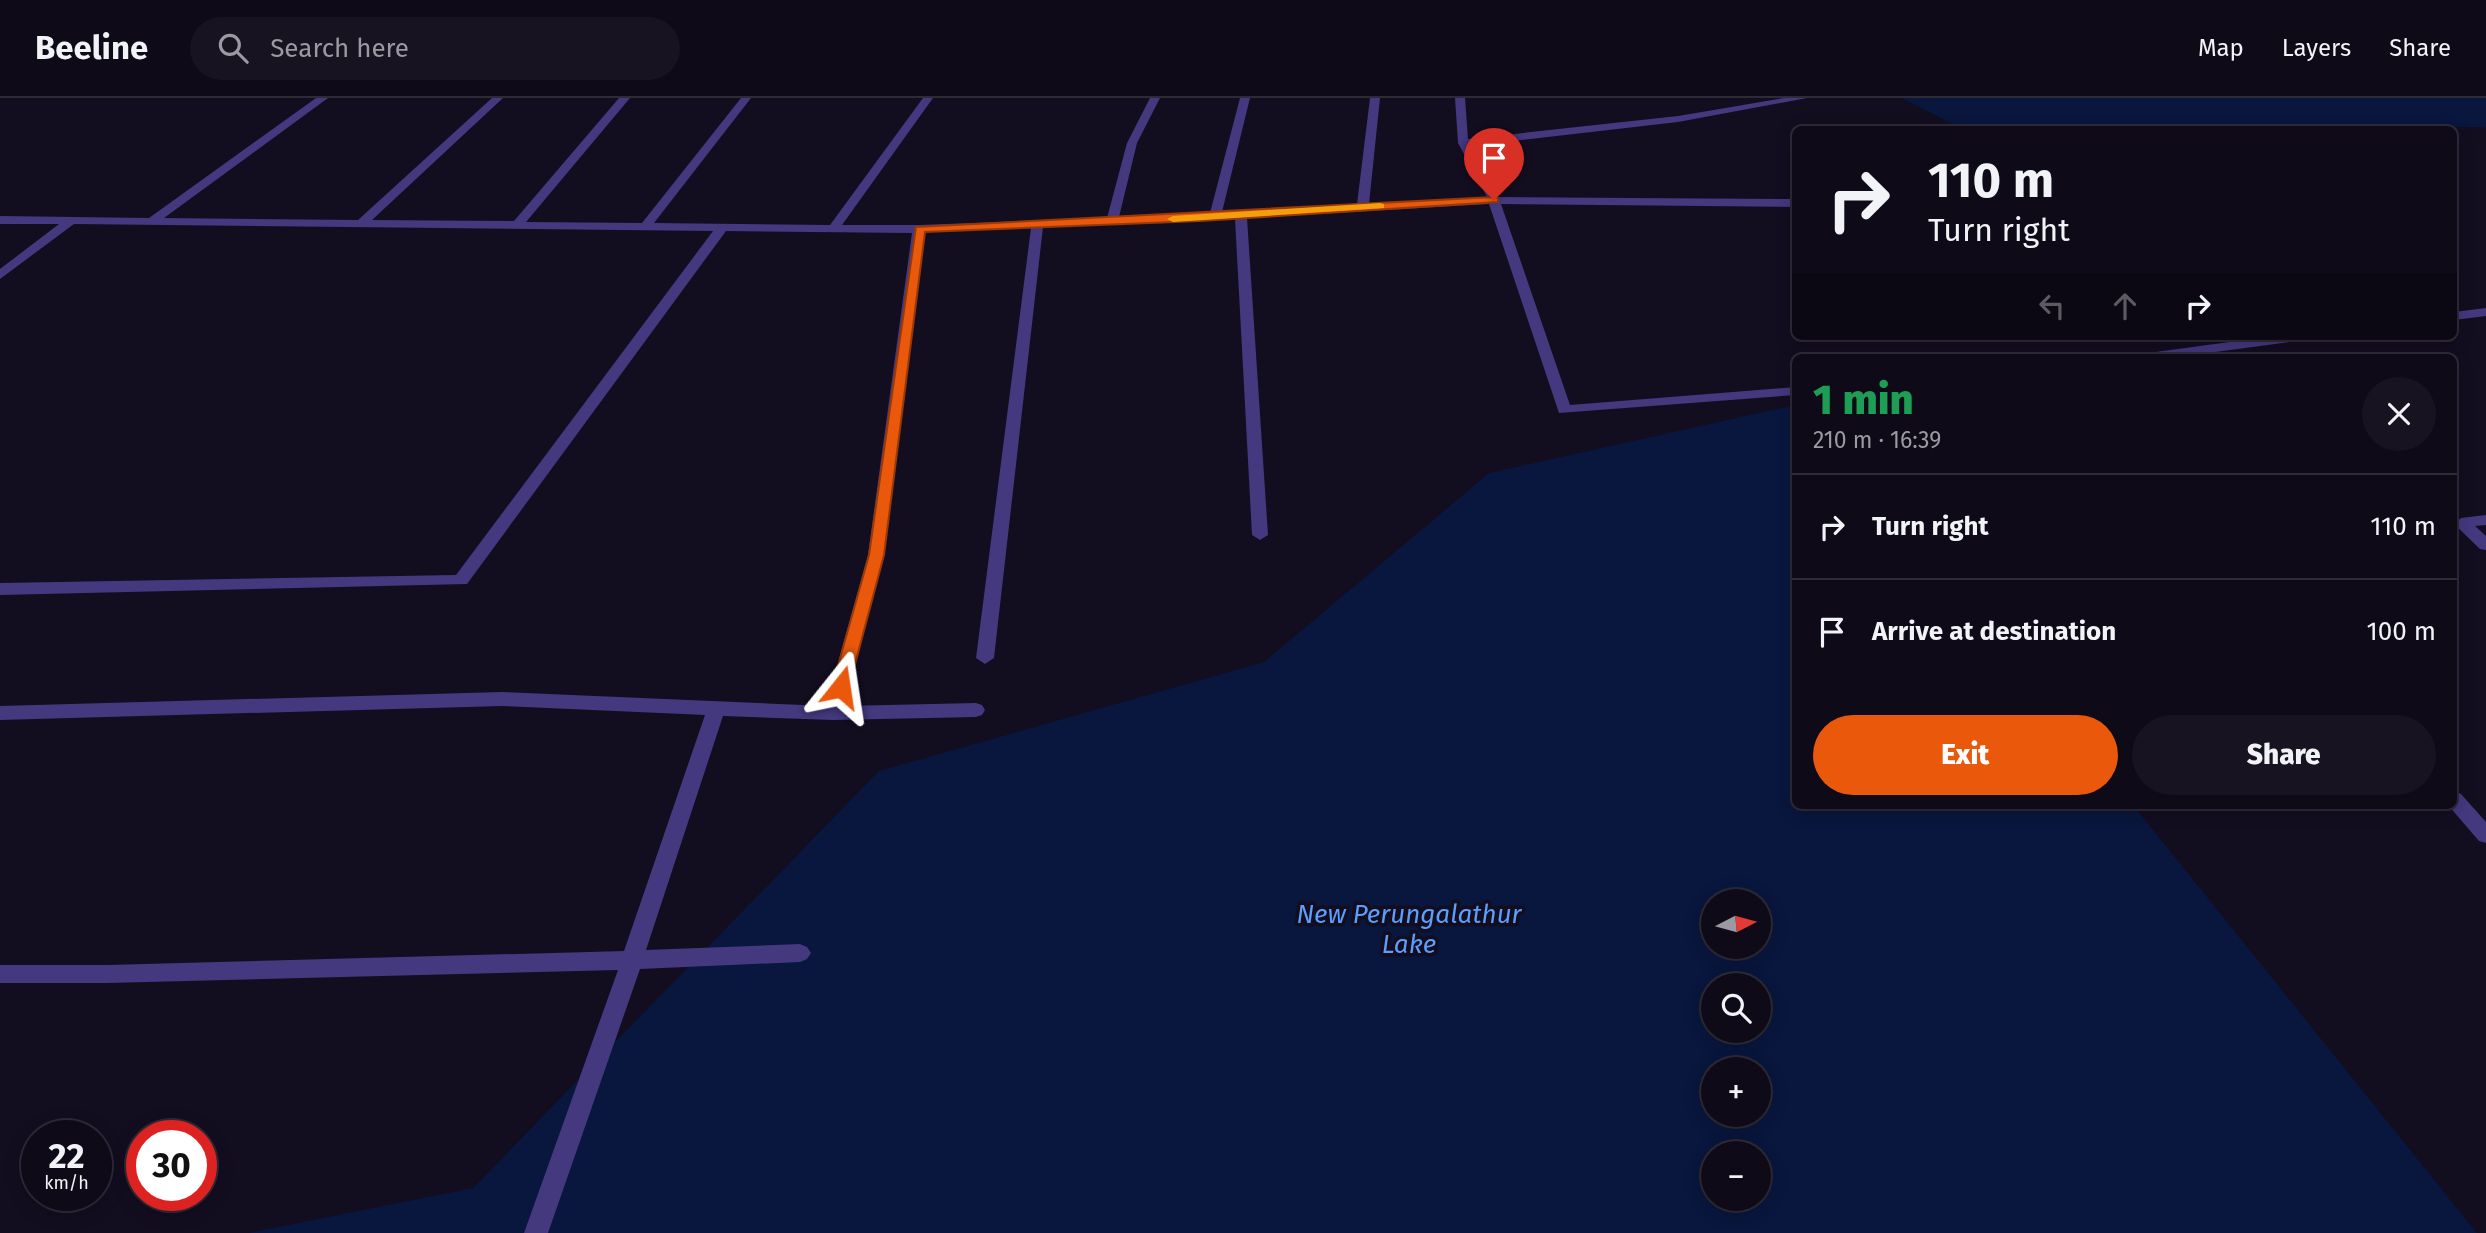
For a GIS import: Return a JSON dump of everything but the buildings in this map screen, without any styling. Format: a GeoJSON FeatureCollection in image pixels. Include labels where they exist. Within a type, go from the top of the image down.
{"type":"FeatureCollection","features":[{"type":"Feature","properties":{"kind":"street"},"geometry":{"type":"LineString","coordinates":[[150,222],[323,98]]}},
{"type":"Feature","properties":{"kind":"street"},"geometry":{"type":"LineString","coordinates":[[362,223],[498,98]]}},
{"type":"Feature","properties":{"kind":"street"},"geometry":{"type":"LineString","coordinates":[[518,223],[625,98]]}},
{"type":"Feature","properties":{"kind":"street"},"geometry":{"type":"LineString","coordinates":[[645,227],[746,98]]}},
{"type":"Feature","properties":{"kind":"street"},"geometry":{"type":"LineString","coordinates":[[832,230],[928,98]]}},
{"type":"Feature","properties":{"kind":"street"},"geometry":{"type":"LineString","coordinates":[[1112,222],[1132,143],[1154,98]]}},
{"type":"Feature","properties":{"kind":"street"},"geometry":{"type":"LineString","coordinates":[[1215,217],[1245,98]]}},
{"type":"Feature","properties":{"kind":"street"},"geometry":{"type":"LineString","coordinates":[[1363,207],[1375,98]]}},
{"type":"Feature","properties":{"kind":"street"},"geometry":{"type":"LineString","coordinates":[[1460,98],[1463,143],[1494,200],[1564,410],[1792,391]]}},
{"type":"Feature","properties":{"kind":"street"},"geometry":{"type":"LineString","coordinates":[[1463,143],[1654,122],[1802,98]]}},
{"type":"Feature","properties":{"kind":"street"},"geometry":{"type":"LineString","coordinates":[[0,220],[518,223],[720,230],[832,230],[1112,222],[1494,200],[1792,203]]}},
{"type":"Feature","properties":{"kind":"street"},"geometry":{"type":"LineString","coordinates":[[1241,215],[1260,535]]}},
{"type":"Feature","properties":{"kind":"street"},"geometry":{"type":"LineString","coordinates":[[0,275],[71,221]]}},
{"type":"Feature","properties":{"kind":"street"},"geometry":{"type":"LineString","coordinates":[[985,658],[1037,225]]}},
{"type":"Feature","properties":{"kind":"street"},"geometry":{"type":"LineString","coordinates":[[834,713],[876,555],[919,229]]}},
{"type":"Feature","properties":{"kind":"street"},"geometry":{"type":"LineString","coordinates":[[0,589],[460,580],[720,230]]}},
{"type":"Feature","properties":{"kind":"street"},"geometry":{"type":"LineString","coordinates":[[2457,316],[2486,312]]}},
{"type":"Feature","properties":{"kind":"street"},"geometry":{"type":"LineString","coordinates":[[2170,354],[2274,340]]}},
{"type":"Feature","properties":{"kind":"street"},"geometry":{"type":"LineString","coordinates":[[2457,524],[2486,520]]}},
{"type":"Feature","properties":{"kind":"street"},"geometry":{"type":"LineString","coordinates":[[2457,524],[2486,545]]}},
{"type":"Feature","properties":{"kind":"street"},"geometry":{"type":"LineString","coordinates":[[0,713],[502,699],[834,713],[976,710]]}},
{"type":"Feature","properties":{"kind":"street"},"geometry":{"type":"LineString","coordinates":[[536,1233],[632,960],[716,709]]}},
{"type":"Feature","properties":{"kind":"street"},"geometry":{"type":"LineString","coordinates":[[2457,802],[2486,835]]}},
{"type":"Feature","properties":{"kind":"street"},"geometry":{"type":"LineString","coordinates":[[0,974],[107,974],[800,953]]}},
{"type":"Feature","properties":{"kind":"water"},"geometry":{"type":"Polygon","coordinates":[[[1902,98],[2486,98],[2486,127],[1956,126],[1902,98]]]}},
{"type":"Feature","properties":{"kind":"water","name":"New Perungalathur Lake"},"geometry":{"type":"Polygon","coordinates":[[[1792,406],[1792,809],[2136,809],[2477,1233],[248,1233],[473,1188],[879,771],[1264,662],[1489,473],[1792,406]]]}},
{"type":"Feature","properties":{"kind":"slow traffic"},"geometry":{"type":"LineString","coordinates":[[1173,219],[1380,206]]}},
{"type":"Feature","properties":{"kind":"route"},"geometry":{"type":"LineString","coordinates":[[841,687],[876,555],[919,229],[1200,218],[1494,200]]}}]}
